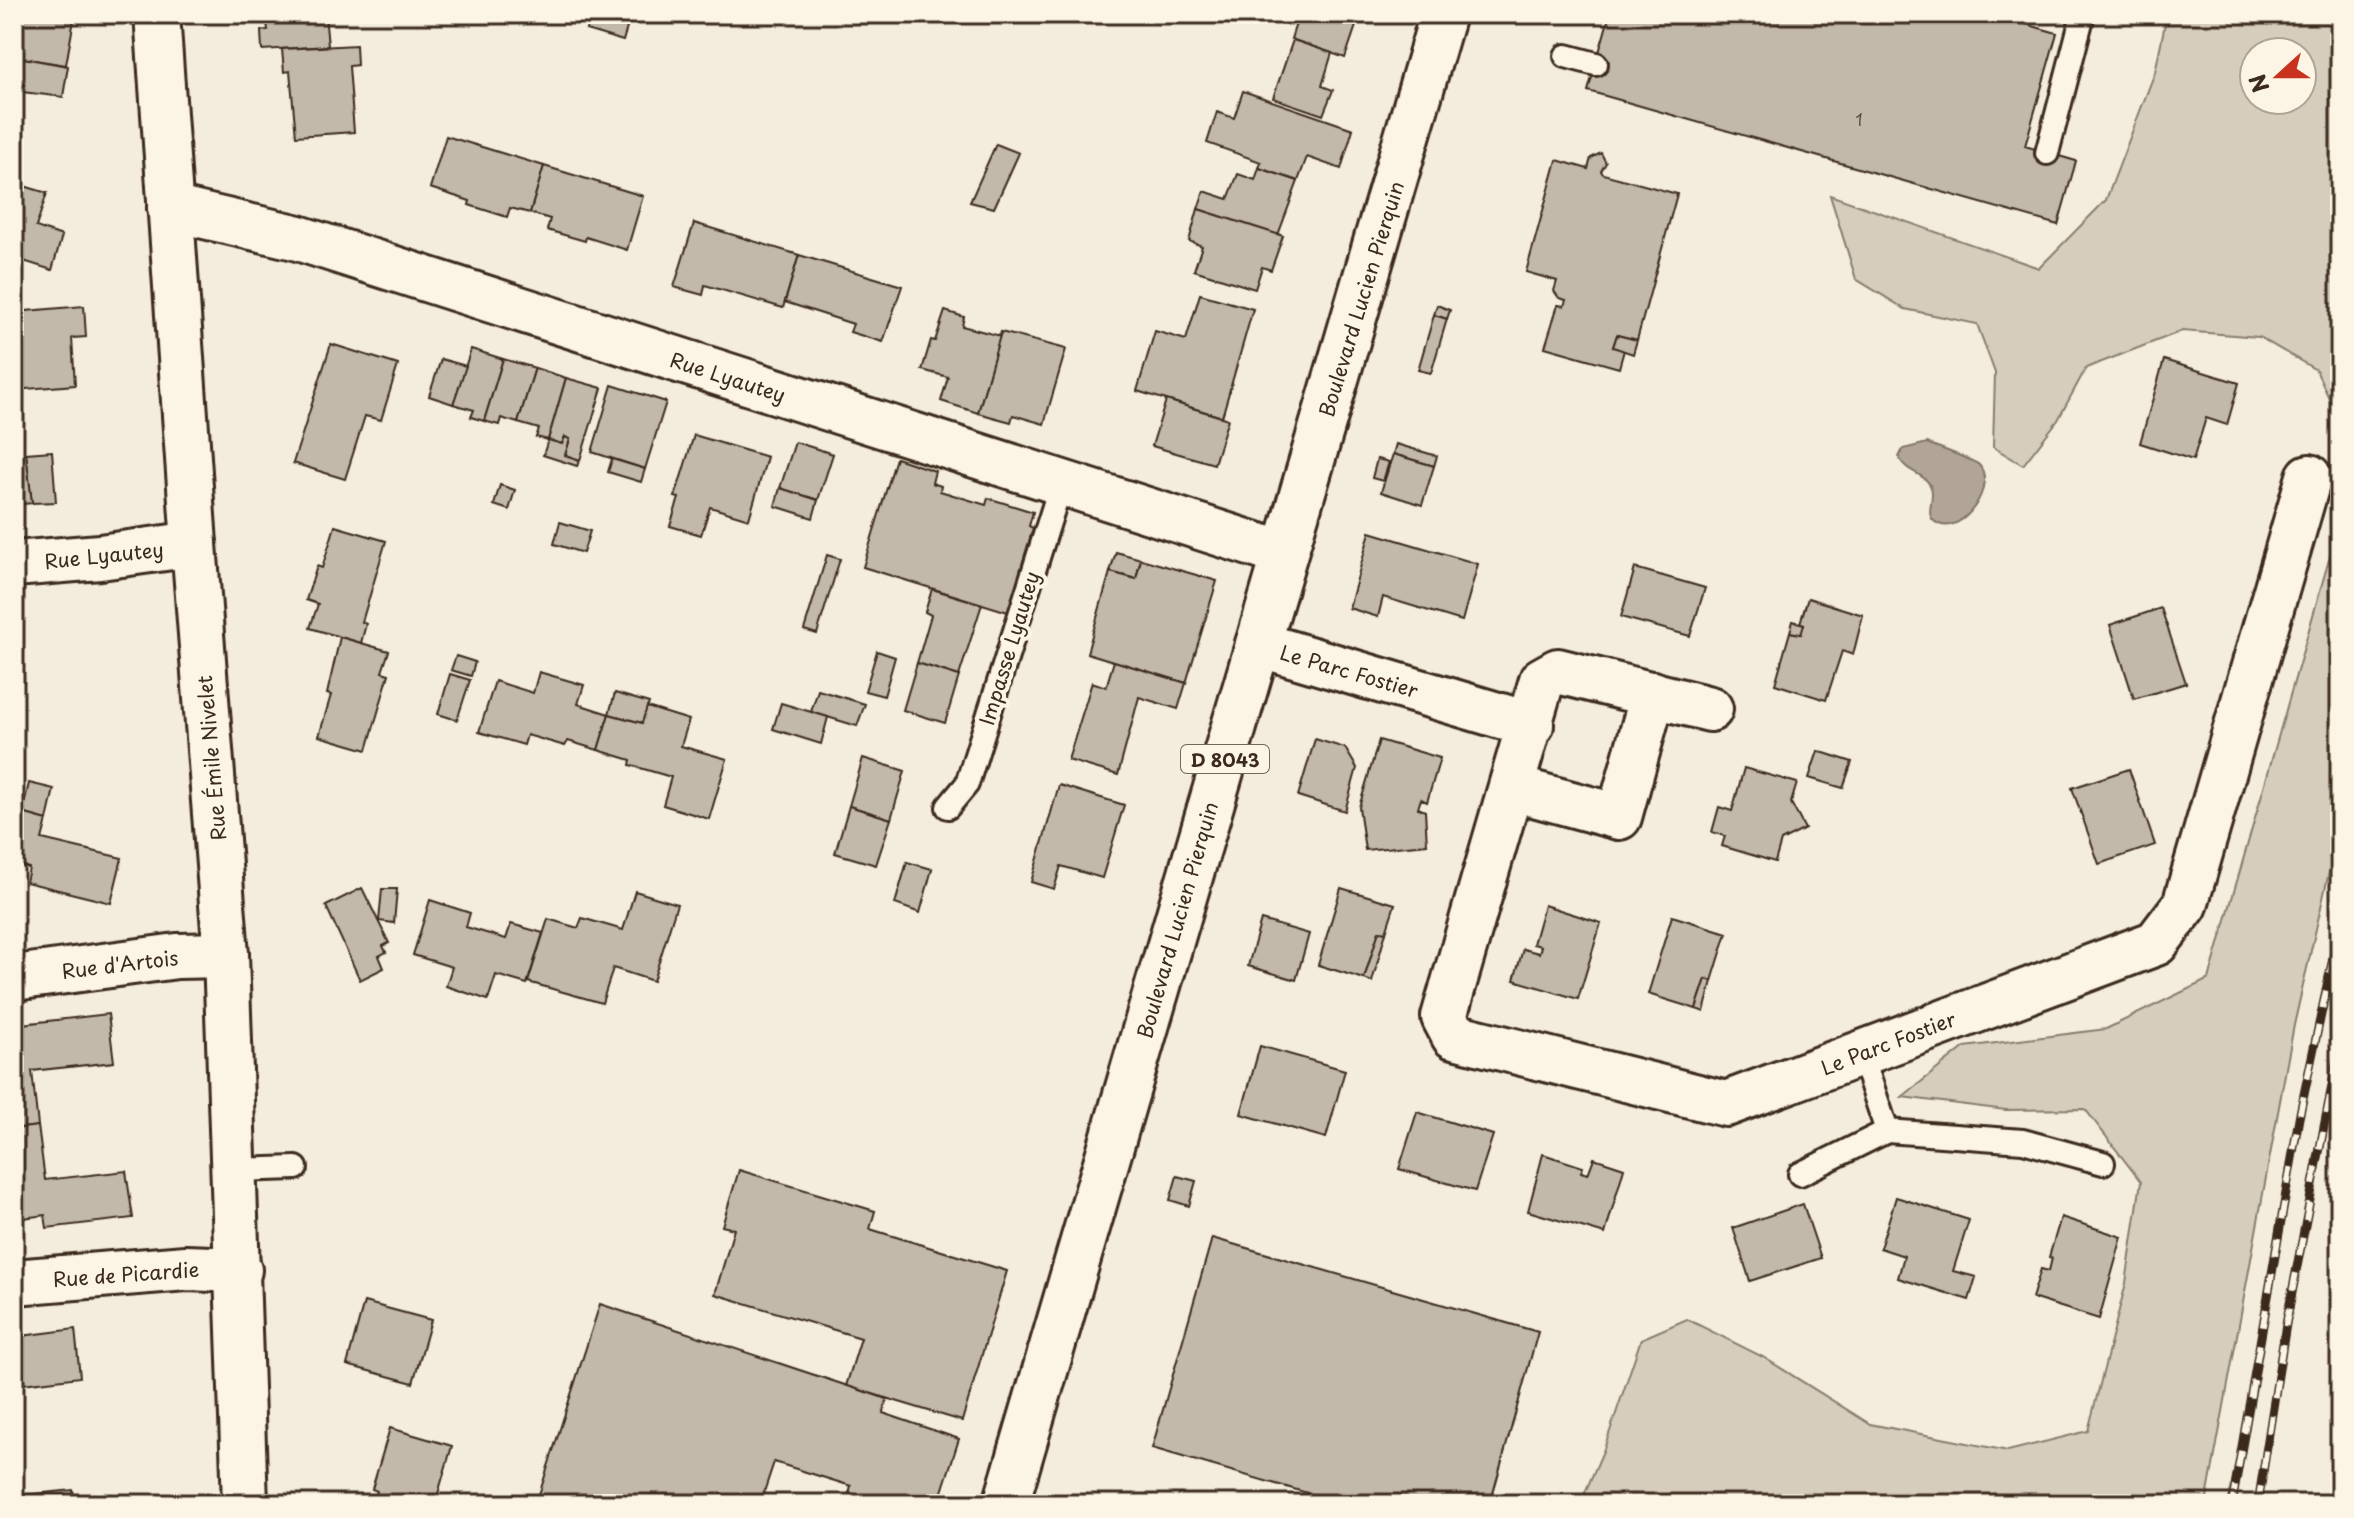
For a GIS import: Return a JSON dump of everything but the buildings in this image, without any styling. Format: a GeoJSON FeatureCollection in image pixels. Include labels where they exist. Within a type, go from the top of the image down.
{"type":"FeatureCollection","features":[{"type":"Feature","properties":{"kind":"street","name":"Rue Émile Nivelet"},"geometry":{"type":"LineString","coordinates":[[157,14],[226,955],[245,1504]]}},
{"type":"Feature","properties":{"kind":"street","name":"Boulevard Lucien Pierquin"},"geometry":{"type":"LineString","coordinates":[[1006,1504],[1443,14]]}},
{"type":"Feature","properties":{"kind":"street","name":"Rue Lyautey"},"geometry":{"type":"LineString","coordinates":[[170,208],[295,237],[1284,554]]}},
{"type":"Feature","properties":{"kind":"street","name":"Le Parc Fostier"},"geometry":{"type":"LineString","coordinates":[[1710,709],[1558,671],[1542,680],[1444,1017],[1454,1036],[1726,1104],[2156,943],[2185,905],[2309,477]]}},
{"type":"Feature","properties":{"kind":"street","name":"Rue Lyautey"},"geometry":{"type":"LineString","coordinates":[[14,564],[100,557],[194,544]]}},
{"type":"Feature","properties":{"kind":"street","name":"Le Parc Fostier"},"geometry":{"type":"LineString","coordinates":[[1258,644],[1531,725]]}},
{"type":"Feature","properties":{"kind":"street"},"geometry":{"type":"LineString","coordinates":[[1512,788],[1619,817],[1653,694]]}},
{"type":"Feature","properties":{"kind":"street","name":"Rue d'Artois"},"geometry":{"type":"LineString","coordinates":[[14,978],[177,956],[226,955]]}},
{"type":"Feature","properties":{"kind":"street","name":"Rue de Picardie"},"geometry":{"type":"LineString","coordinates":[[14,1282],[186,1268],[239,1270]]}},
{"type":"Feature","properties":{"kind":"lane"},"geometry":{"type":"LineString","coordinates":[[2047,153],[2083,14]]}},
{"type":"Feature","properties":{"kind":"lane"},"geometry":{"type":"LineString","coordinates":[[1566,56],[1596,64]]}},
{"type":"Feature","properties":{"kind":"lane","name":"Impasse Lyautey"},"geometry":{"type":"LineString","coordinates":[[948,807],[967,784],[1061,484]]}},
{"type":"Feature","properties":{"kind":"lane"},"geometry":{"type":"LineString","coordinates":[[1861,1053],[1887,1131]]}},
{"type":"Feature","properties":{"kind":"lane"},"geometry":{"type":"LineString","coordinates":[[1800,1174],[1887,1131],[2023,1141],[2103,1163]]}},
{"type":"Feature","properties":{"kind":"lane"},"geometry":{"type":"LineString","coordinates":[[235,1170],[296,1168]]}},
{"type":"Feature","properties":{"kind":"shaded area"},"geometry":{"type":"Polygon","coordinates":[[[2167,14],[2340,14],[2340,422],[2316,370],[2259,337],[2182,331],[2086,368],[2058,420],[2023,465],[1993,447],[1995,373],[1977,324],[1905,309],[1856,279],[1830,195],[2039,268],[2106,200],[2155,72],[2167,14]]]}},
{"type":"Feature","properties":{"kind":"shaded area"},"geometry":{"type":"Polygon","coordinates":[[[1927,443],[1976,463],[1983,474],[1981,495],[1975,506],[1958,522],[1948,525],[1933,520],[1930,511],[1931,487],[1904,465],[1899,457],[1903,449],[1927,443]]]}},
{"type":"Feature","properties":{"kind":"shaded area"},"geometry":{"type":"Polygon","coordinates":[[[2340,521],[2340,824],[2294,1025],[2206,1504],[1580,1504],[1604,1449],[1641,1339],[1687,1319],[1763,1357],[1870,1424],[2008,1451],[2088,1431],[2126,1283],[2141,1182],[2085,1109],[2006,1110],[1902,1097],[1965,1047],[2106,1029],[2209,979],[2340,521]]]}},
{"type":"Feature","properties":{"kind":"railway"},"geometry":{"type":"LineString","coordinates":[[2232,1504],[2299,1118],[2340,925]]}},
{"type":"Feature","properties":{"kind":"railway"},"geometry":{"type":"LineString","coordinates":[[2258,1504],[2286,1324],[2340,1044]]}}]}
